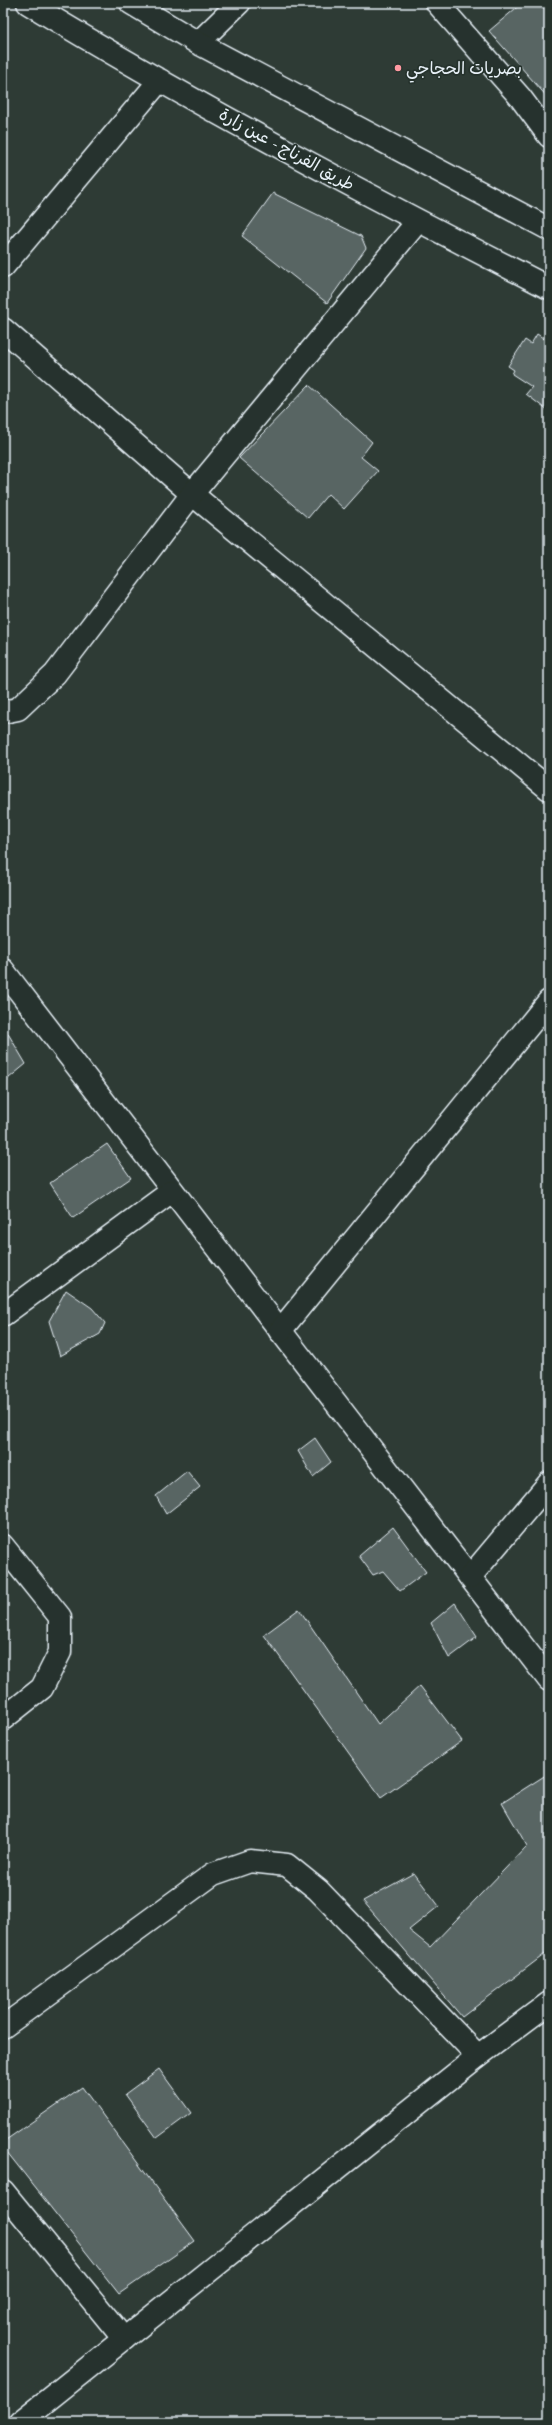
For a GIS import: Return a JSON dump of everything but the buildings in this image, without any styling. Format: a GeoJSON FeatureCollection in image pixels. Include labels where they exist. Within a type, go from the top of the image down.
{"type":"FeatureCollection","features":[{"type":"Feature","properties":{"kind":"street","name":"طريق الفرناج - عين زارة"},"geometry":{"type":"LineString","coordinates":[[28,3],[160,80],[418,221],[549,288]]}},
{"type":"Feature","properties":{"kind":"street"},"geometry":{"type":"LineString","coordinates":[[131,3],[198,43],[549,229]]}},
{"type":"Feature","properties":{"kind":"street"},"geometry":{"type":"LineString","coordinates":[[198,43],[239,3]]}},
{"type":"Feature","properties":{"kind":"street"},"geometry":{"type":"LineString","coordinates":[[437,3],[520,97],[549,136]]}},
{"type":"Feature","properties":{"kind":"street"},"geometry":{"type":"LineString","coordinates":[[3,267],[160,80]]}},
{"type":"Feature","properties":{"kind":"street"},"geometry":{"type":"LineString","coordinates":[[3,712],[18,709],[55,674],[192,494],[418,221]]}},
{"type":"Feature","properties":{"kind":"street"},"geometry":{"type":"LineString","coordinates":[[3,329],[192,494],[549,789]]}},
{"type":"Feature","properties":{"kind":"street"},"geometry":{"type":"LineString","coordinates":[[3,970],[549,1680]]}},
{"type":"Feature","properties":{"kind":"street"},"geometry":{"type":"LineString","coordinates":[[280,1331],[549,1001]]}},
{"type":"Feature","properties":{"kind":"street"},"geometry":{"type":"LineString","coordinates":[[3,1315],[172,1191]]}},
{"type":"Feature","properties":{"kind":"street"},"geometry":{"type":"LineString","coordinates":[[470,1577],[549,1482]]}},
{"type":"Feature","properties":{"kind":"street"},"geometry":{"type":"LineString","coordinates":[[3,1546],[60,1617],[60,1652],[42,1688],[3,1718]]}},
{"type":"Feature","properties":{"kind":"street"},"geometry":{"type":"LineString","coordinates":[[3,2027],[213,1874],[250,1861],[287,1865],[318,1890],[478,2056]]}},
{"type":"Feature","properties":{"kind":"street"},"geometry":{"type":"LineString","coordinates":[[20,2422],[478,2056],[549,2002]]}},
{"type":"Feature","properties":{"kind":"street"},"geometry":{"type":"LineString","coordinates":[[3,2191],[124,2339]]}},
{"type":"Feature","properties":{"kind":"place","name":"بصريات الحجاجي"},"geometry":{"type":"Point","coordinates":[398,68]}}]}
